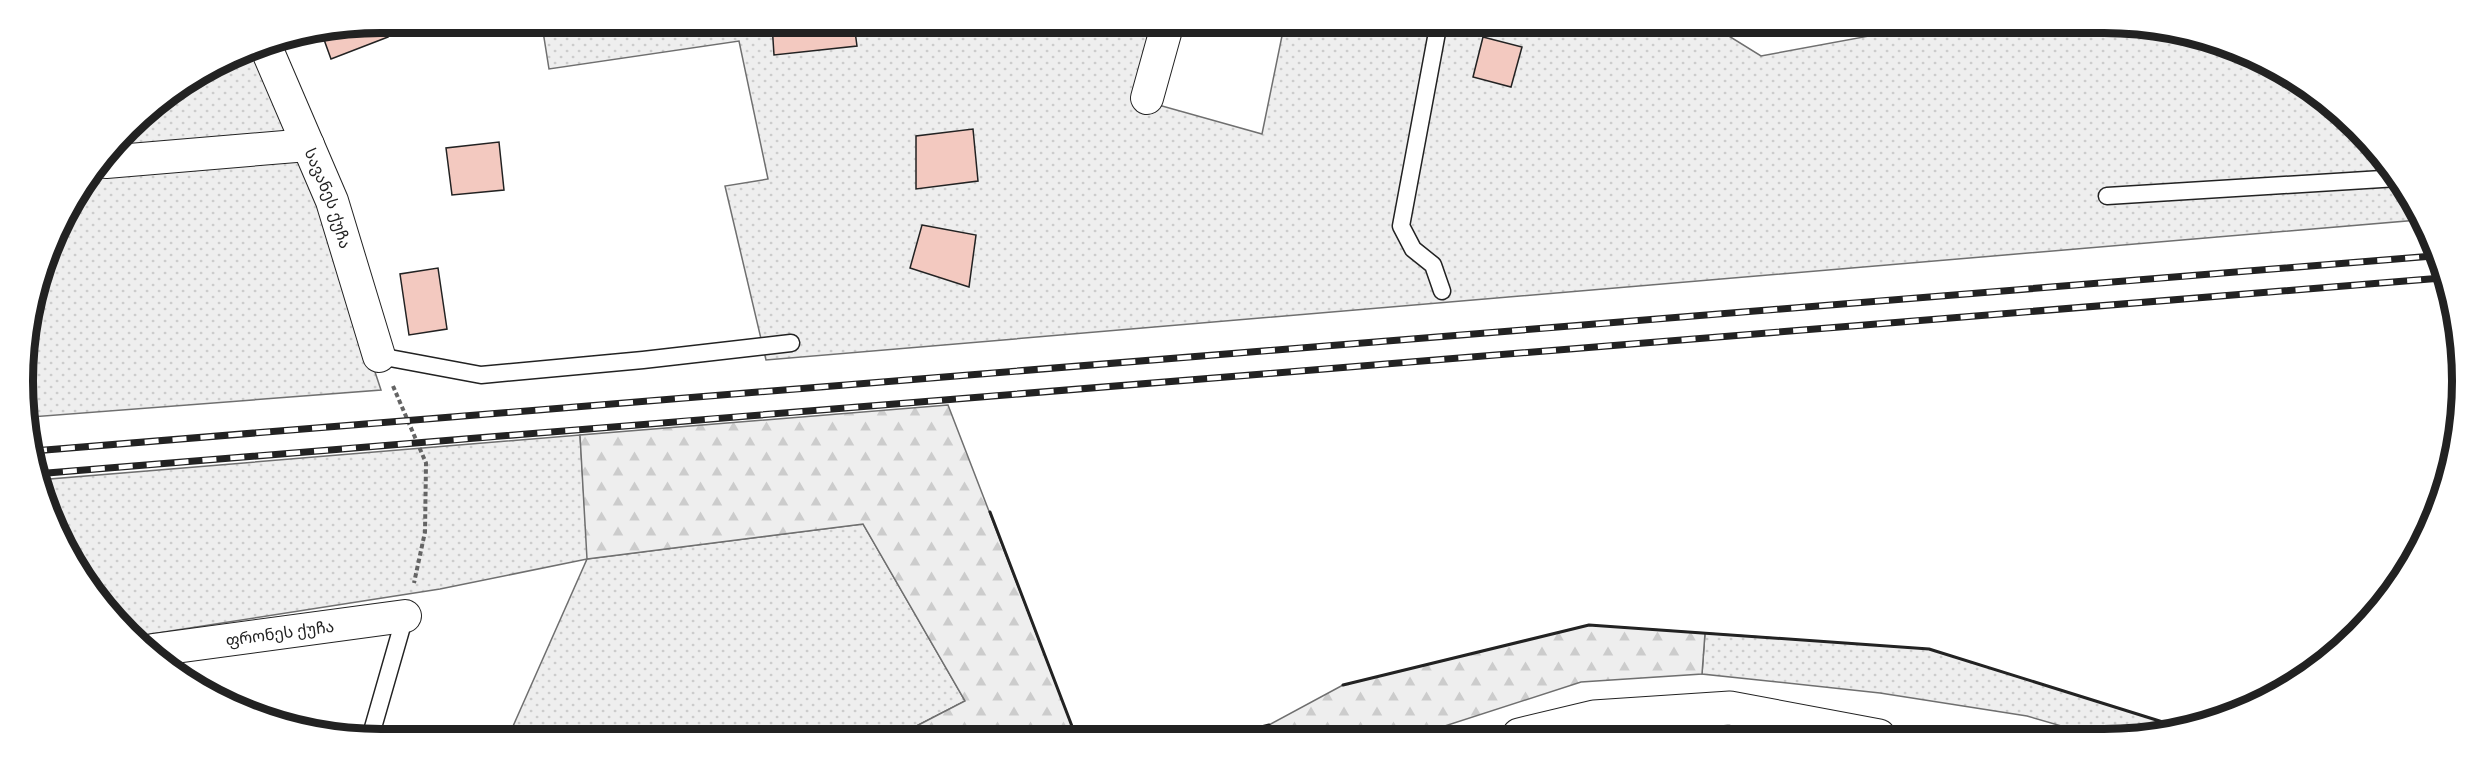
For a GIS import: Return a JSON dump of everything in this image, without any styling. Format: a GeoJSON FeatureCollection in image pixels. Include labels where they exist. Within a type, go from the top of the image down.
{"type":"FeatureCollection","features":[{"type":"Feature","properties":{"kind":"main road"},"geometry":{"type":"LineString","coordinates":[[1544,729],[1594,717],[1730,708],[1842,729]]}},
{"type":"Feature","properties":{"kind":"street"},"geometry":{"type":"LineString","coordinates":[[1147,98],[1165,33]]}},
{"type":"Feature","properties":{"kind":"street","name":"სავანეს ქუჩა"},"geometry":{"type":"LineString","coordinates":[[268,51],[332,201],[379,356]]}},
{"type":"Feature","properties":{"kind":"street"},"geometry":{"type":"LineString","coordinates":[[111,162],[308,145]]}},
{"type":"Feature","properties":{"kind":"street","name":"ფრონეს ქუჩა"},"geometry":{"type":"LineString","coordinates":[[159,649],[405,616]]}},
{"type":"Feature","properties":{"kind":"lane"},"geometry":{"type":"LineString","coordinates":[[1437,33],[1401,226],[1413,249],[1432,265],[1442,291]]}},
{"type":"Feature","properties":{"kind":"lane"},"geometry":{"type":"LineString","coordinates":[[2107,196],[2387,179]]}},
{"type":"Feature","properties":{"kind":"lane"},"geometry":{"type":"LineString","coordinates":[[379,356],[481,375],[791,343]]}},
{"type":"Feature","properties":{"kind":"lane"},"geometry":{"type":"LineString","coordinates":[[373,729],[405,616]]}},
{"type":"Feature","properties":{"kind":"path"},"geometry":{"type":"LineString","coordinates":[[379,356],[426,463],[425,532],[405,616]]}},
{"type":"Feature","properties":{"kind":"green space"},"geometry":{"type":"Polygon","coordinates":[[[543,33],[1154,33],[1137,99],[1262,134],[1283,33],[1724,33],[1761,56],[1886,33],[2127,34],[2172,40],[2216,51],[2258,69],[2297,92],[2333,119],[2366,152],[2393,188],[2412,220],[766,360],[725,186],[768,179],[739,41],[549,69],[543,33]]]}},
{"type":"Feature","properties":{"kind":"green space"},"geometry":{"type":"Polygon","coordinates":[[[259,55],[295,133],[122,148],[152,119],[188,92],[227,69],[259,55]]]}},
{"type":"Feature","properties":{"kind":"green space"},"geometry":{"type":"Polygon","coordinates":[[[303,154],[381,390],[35,417],[33,381],[36,336],[51,269],[69,227],[103,172],[303,154]]]}},
{"type":"Feature","properties":{"kind":"green space"},"geometry":{"type":"Polygon","coordinates":[[[948,405],[1073,729],[911,729],[965,701],[863,524],[587,559],[580,435],[948,405]]]}},
{"type":"Feature","properties":{"kind":"green space"},"geometry":{"type":"Polygon","coordinates":[[[580,435],[588,559],[863,524],[965,701],[911,729],[512,729],[587,559],[440,589],[144,635],[105,593],[80,555],[59,514],[47,479],[580,435]]]}},
{"type":"Feature","properties":{"kind":"green space"},"geometry":{"type":"Polygon","coordinates":[[[1589,625],[1705,633],[1702,674],[1581,682],[1436,729],[1253,729],[1269,725],[1343,685],[1589,625]]]}},
{"type":"Feature","properties":{"kind":"green space"},"geometry":{"type":"Polygon","coordinates":[[[1705,633],[1929,649],[2166,723],[2127,728],[2072,729],[2027,716],[1880,693],[1702,674],[1705,633]]]}},
{"type":"Feature","properties":{"kind":"building"},"geometry":{"type":"Polygon","coordinates":[[[387,33],[388,37],[331,59],[324,38],[387,33]]]}},
{"type":"Feature","properties":{"kind":"building"},"geometry":{"type":"Polygon","coordinates":[[[773,33],[855,33],[857,46],[774,55],[773,33]]]}},
{"type":"Feature","properties":{"kind":"building"},"geometry":{"type":"Polygon","coordinates":[[[1483,37],[1522,47],[1511,87],[1473,77],[1483,37]]]}},
{"type":"Feature","properties":{"kind":"building"},"geometry":{"type":"Polygon","coordinates":[[[973,129],[978,181],[916,189],[916,136],[973,129]]]}},
{"type":"Feature","properties":{"kind":"building"},"geometry":{"type":"Polygon","coordinates":[[[499,142],[504,190],[452,195],[446,148],[499,142]]]}},
{"type":"Feature","properties":{"kind":"building"},"geometry":{"type":"Polygon","coordinates":[[[922,225],[976,235],[969,287],[910,268],[922,225]]]}},
{"type":"Feature","properties":{"kind":"building"},"geometry":{"type":"Polygon","coordinates":[[[438,268],[447,329],[409,335],[400,274],[438,268]]]}},
{"type":"Feature","properties":{"kind":"railway"},"geometry":{"type":"LineString","coordinates":[[40,450],[2429,256]]}},
{"type":"Feature","properties":{"kind":"railway"},"geometry":{"type":"LineString","coordinates":[[46,473],[2437,278]]}},
{"type":"Feature","properties":{"kind":"wall"},"geometry":{"type":"LineString","coordinates":[[990,512],[1073,729]]}},
{"type":"Feature","properties":{"kind":"wall"},"geometry":{"type":"LineString","coordinates":[[1343,685],[1589,625],[1929,649],[2166,723]]}},
{"type":"Feature","properties":{"kind":"wall"},"geometry":{"type":"LineString","coordinates":[[1253,729],[1269,725]]}}]}
